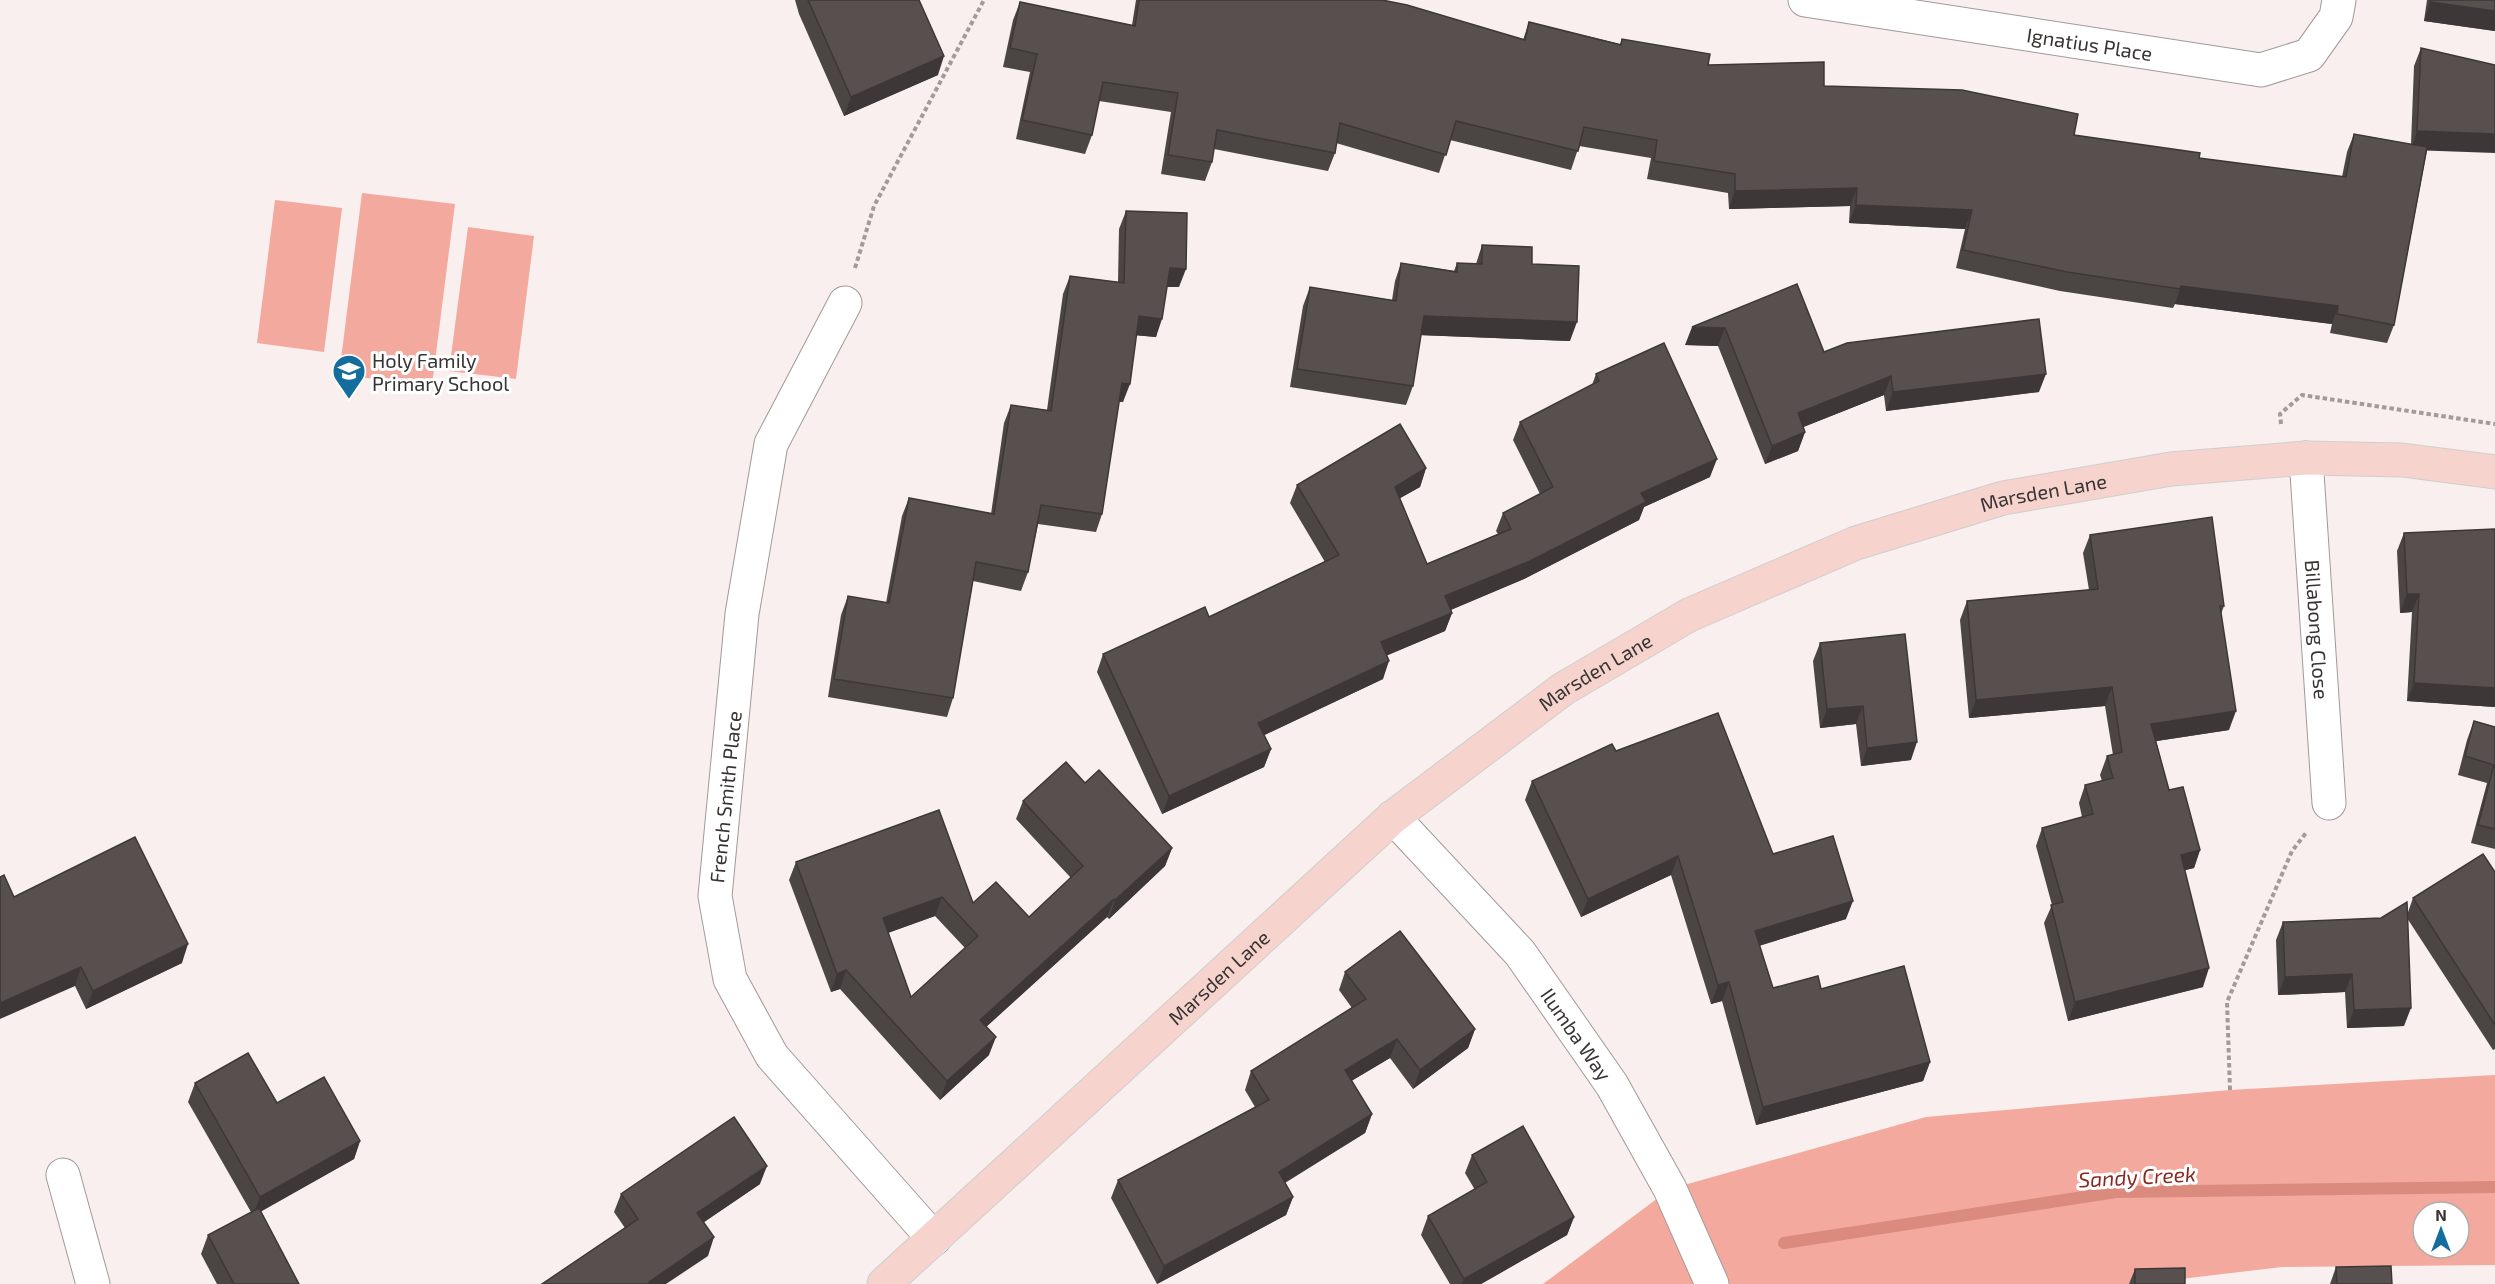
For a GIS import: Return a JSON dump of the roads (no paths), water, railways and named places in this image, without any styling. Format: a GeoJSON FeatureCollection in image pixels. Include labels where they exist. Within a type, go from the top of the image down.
{"type":"FeatureCollection","features":[{"type":"Feature","properties":{"kind":"main road","name":"Marsden Lane"},"geometry":{"type":"LineString","coordinates":[[884,1284],[1393,817],[1563,689],[1689,615],[1856,543],[2003,498],[2171,469],[2295,459],[2402,460],[2495,472]]}},
{"type":"Feature","properties":{"kind":"street","name":"Ignatius Place"},"geometry":{"type":"LineString","coordinates":[[1805,0],[2260,70],[2309,55],[2336,17],[2339,0]]}},
{"type":"Feature","properties":{"kind":"street","name":"French Smith Place"},"geometry":{"type":"LineString","coordinates":[[845,303],[771,444],[742,614],[715,896],[730,979],[772,1056],[934,1239]]}},
{"type":"Feature","properties":{"kind":"street","name":"Billabong Close"},"geometry":{"type":"LineString","coordinates":[[2295,459],[2329,802]]}},
{"type":"Feature","properties":{"kind":"street","name":"Ilumba Way"},"geometry":{"type":"LineString","coordinates":[[1393,817],[1520,953],[1612,1085],[1670,1189],[1712,1284]]}},
{"type":"Feature","properties":{"kind":"street"},"geometry":{"type":"LineString","coordinates":[[63,1175],[93,1284]]}},
{"type":"Feature","properties":{"kind":"waterway","name":"Sandy Creek"},"geometry":{"type":"LineString","coordinates":[[1784,1243],[2116,1192],[2495,1187]]}},
{"type":"Feature","properties":{"kind":"place","name":"Holy Family Primary School"},"geometry":{"type":"Point","coordinates":[349,400]}}]}
